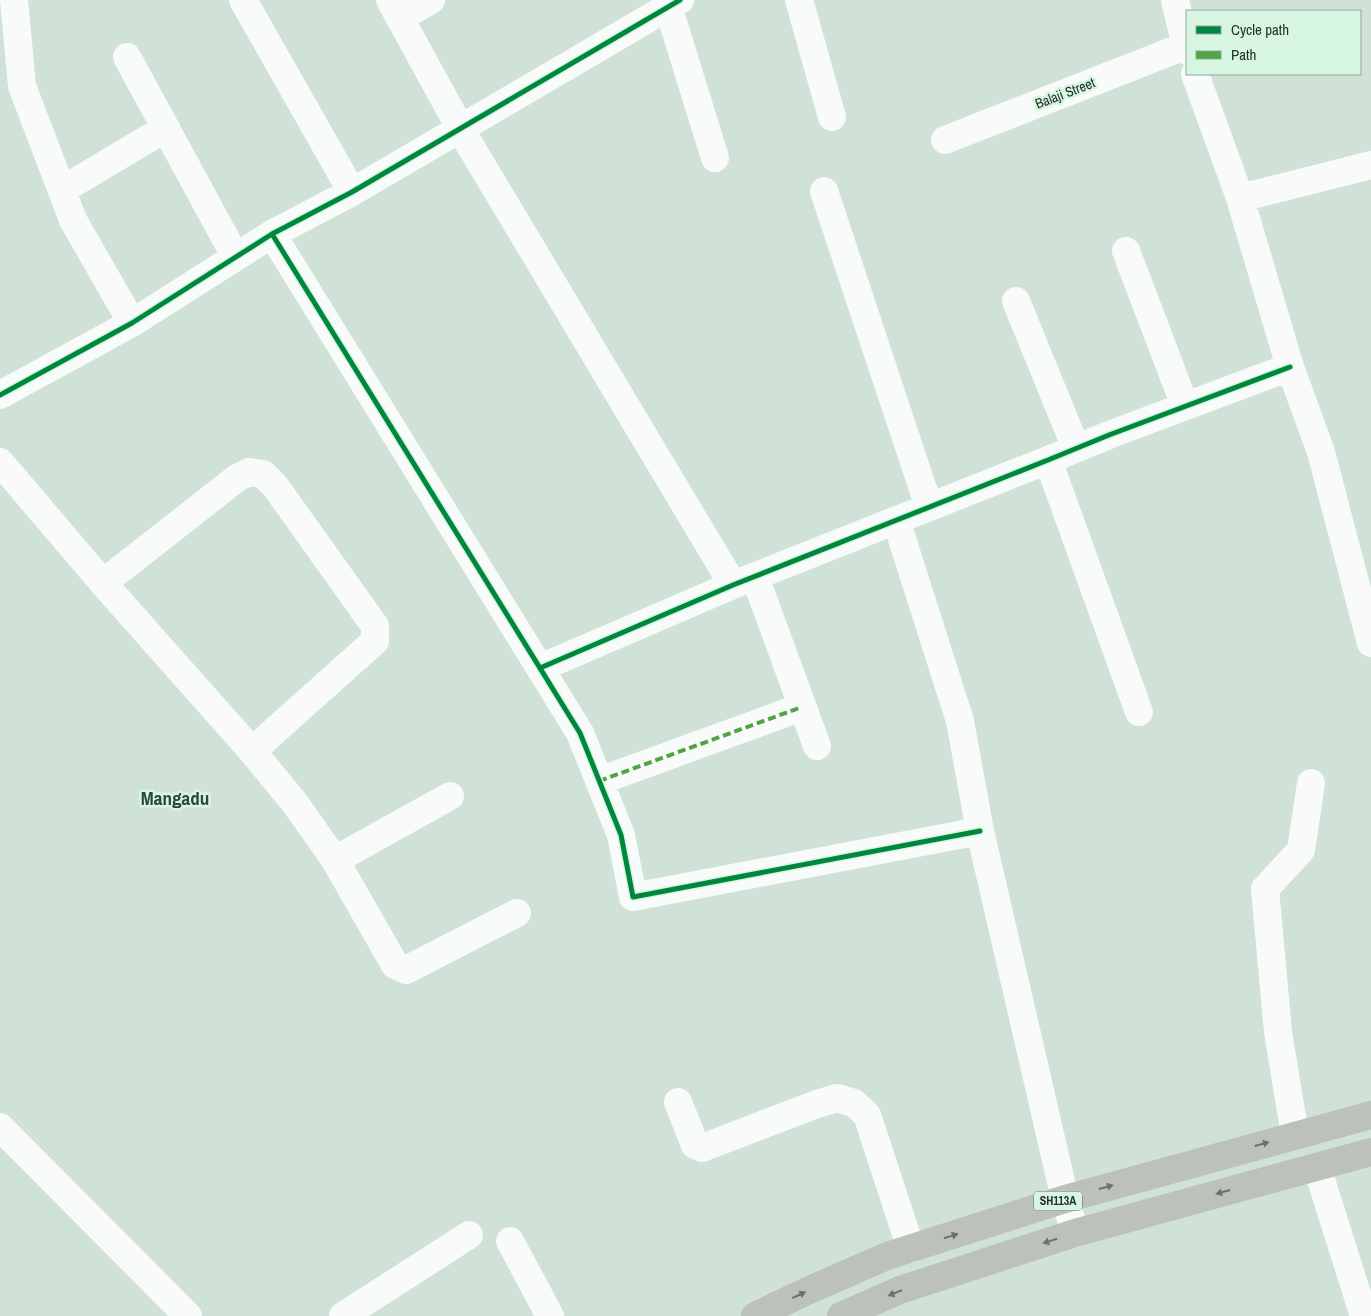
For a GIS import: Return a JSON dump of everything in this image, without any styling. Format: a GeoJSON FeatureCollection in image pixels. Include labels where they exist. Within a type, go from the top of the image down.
{"type":"FeatureCollection","features":[{"type":"Feature","properties":{"kind":"main road","name":"SH113A"},"geometry":{"type":"LineString","coordinates":[[756,1316],[887,1256],[1065,1198],[1371,1115]]}},
{"type":"Feature","properties":{"kind":"main road","name":"SH113A"},"geometry":{"type":"LineString","coordinates":[[840,1316],[900,1290],[1075,1233],[1371,1152]]}},
{"type":"Feature","properties":{"kind":"street"},"geometry":{"type":"LineString","coordinates":[[14,0],[22,86],[73,220],[132,323]]}},
{"type":"Feature","properties":{"kind":"street"},"geometry":{"type":"LineString","coordinates":[[243,0],[352,192]]}},
{"type":"Feature","properties":{"kind":"street"},"geometry":{"type":"LineString","coordinates":[[431,0],[395,9],[460,128],[744,581],[802,706],[817,746]]}},
{"type":"Feature","properties":{"kind":"street"},"geometry":{"type":"LineString","coordinates":[[799,0],[832,116]]}},
{"type":"Feature","properties":{"kind":"street"},"geometry":{"type":"LineString","coordinates":[[1175,0],[1186,48]]}},
{"type":"Feature","properties":{"kind":"street"},"geometry":{"type":"LineString","coordinates":[[0,395],[132,323],[272,234],[352,192],[674,3],[715,158]]}},
{"type":"Feature","properties":{"kind":"street","name":"Balaji Street"},"geometry":{"type":"LineString","coordinates":[[945,140],[1186,48]]}},
{"type":"Feature","properties":{"kind":"street"},"geometry":{"type":"LineString","coordinates":[[127,58],[235,256]]}},
{"type":"Feature","properties":{"kind":"street"},"geometry":{"type":"LineString","coordinates":[[1195,75],[1240,198],[1290,367],[1321,452],[1371,643]]}},
{"type":"Feature","properties":{"kind":"street"},"geometry":{"type":"LineString","coordinates":[[62,190],[166,128]]}},
{"type":"Feature","properties":{"kind":"street"},"geometry":{"type":"LineString","coordinates":[[1240,198],[1371,166]]}},
{"type":"Feature","properties":{"kind":"street"},"geometry":{"type":"LineString","coordinates":[[824,191],[929,507]]}},
{"type":"Feature","properties":{"kind":"street"},"geometry":{"type":"LineString","coordinates":[[272,234],[580,733],[622,835],[633,897],[980,832]]}},
{"type":"Feature","properties":{"kind":"street"},"geometry":{"type":"LineString","coordinates":[[1126,250],[1186,406]]}},
{"type":"Feature","properties":{"kind":"street"},"geometry":{"type":"LineString","coordinates":[[1016,301],[1076,448]]}},
{"type":"Feature","properties":{"kind":"street"},"geometry":{"type":"LineString","coordinates":[[540,668],[744,581],[1076,448],[1290,367]]}},
{"type":"Feature","properties":{"kind":"street"},"geometry":{"type":"LineString","coordinates":[[1048,460],[1139,712]]}},
{"type":"Feature","properties":{"kind":"street"},"geometry":{"type":"LineString","coordinates":[[0,462],[102,583],[252,751],[294,802],[335,860],[395,965],[406,970],[517,913]]}},
{"type":"Feature","properties":{"kind":"street"},"geometry":{"type":"LineString","coordinates":[[102,583],[237,478],[249,472],[263,474],[275,486],[375,626],[375,641],[252,751]]}},
{"type":"Feature","properties":{"kind":"street"},"geometry":{"type":"LineString","coordinates":[[896,520],[960,721],[980,832],[1065,1198],[1075,1233]]}},
{"type":"Feature","properties":{"kind":"street"},"geometry":{"type":"LineString","coordinates":[[599,781],[802,706]]}},
{"type":"Feature","properties":{"kind":"street"},"geometry":{"type":"LineString","coordinates":[[1295,1135],[1278,1032],[1265,889],[1301,850],[1311,782]]}},
{"type":"Feature","properties":{"kind":"street"},"geometry":{"type":"LineString","coordinates":[[335,860],[450,796]]}},
{"type":"Feature","properties":{"kind":"street"},"geometry":{"type":"LineString","coordinates":[[678,1102],[696,1145],[702,1148],[837,1098],[854,1103],[867,1115],[910,1249]]}},
{"type":"Feature","properties":{"kind":"street"},"geometry":{"type":"LineString","coordinates":[[0,1127],[188,1316]]}},
{"type":"Feature","properties":{"kind":"street"},"geometry":{"type":"LineString","coordinates":[[1316,1167],[1364,1316]]}},
{"type":"Feature","properties":{"kind":"street"},"geometry":{"type":"LineString","coordinates":[[343,1316],[469,1235]]}},
{"type":"Feature","properties":{"kind":"street"},"geometry":{"type":"LineString","coordinates":[[510,1240],[550,1316]]}},
{"type":"Feature","properties":{"kind":"marked path"},"geometry":{"type":"LineString","coordinates":[[599,781],[802,707]]}},
{"type":"Feature","properties":{"kind":"cycle path"},"geometry":{"type":"LineString","coordinates":[[0,395],[132,323],[272,234],[352,192],[680,0]]}},
{"type":"Feature","properties":{"kind":"cycle path"},"geometry":{"type":"LineString","coordinates":[[272,234],[580,733],[621,835],[633,897],[980,831]]}},
{"type":"Feature","properties":{"kind":"cycle path"},"geometry":{"type":"LineString","coordinates":[[540,668],[733,585],[1109,435],[1290,367]]}},
{"type":"Feature","properties":{"kind":"district","name":"Mangadu"},"geometry":{"type":"Point","coordinates":[175,798]}}]}
